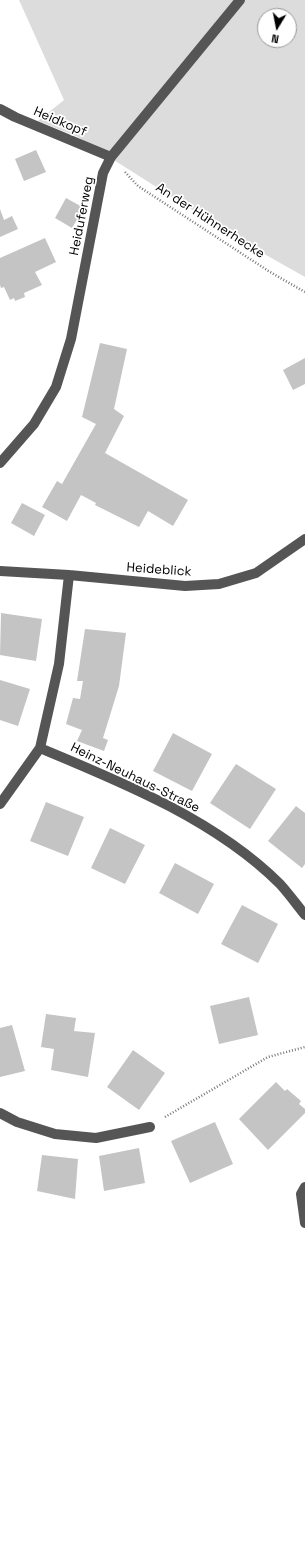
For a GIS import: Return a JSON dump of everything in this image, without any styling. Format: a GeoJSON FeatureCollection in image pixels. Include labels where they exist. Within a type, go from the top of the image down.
{"type":"FeatureCollection","features":[{"type":"Feature","properties":{"kind":"street","name":"Heiduferweg"},"geometry":{"type":"LineString","coordinates":[[0,463],[34,424],[56,387],[71,339],[103,173],[111,157],[240,0]]}},
{"type":"Feature","properties":{"kind":"street","name":"Heidkopf"},"geometry":{"type":"LineString","coordinates":[[0,109],[15,117],[111,157]]}},
{"type":"Feature","properties":{"kind":"street","name":"Heideblick"},"geometry":{"type":"LineString","coordinates":[[0,571],[69,575],[185,586],[219,584],[256,572],[305,540]]}},
{"type":"Feature","properties":{"kind":"street"},"geometry":{"type":"LineString","coordinates":[[0,804],[40,748],[59,664],[69,575]]}},
{"type":"Feature","properties":{"kind":"street","name":"Heinz-Neuhaus-Straße"},"geometry":{"type":"LineString","coordinates":[[40,748],[88,768],[183,812],[250,859],[280,884],[305,915]]}},
{"type":"Feature","properties":{"kind":"street"},"geometry":{"type":"LineString","coordinates":[[0,1113],[17,1122],[55,1134],[96,1138],[150,1127]]}},
{"type":"Feature","properties":{"kind":"street"},"geometry":{"type":"LineString","coordinates":[[305,1187],[301,1194],[305,1223]]}},
{"type":"Feature","properties":{"kind":"path","name":"An der Hühnerhecke"},"geometry":{"type":"LineString","coordinates":[[111,157],[138,186],[270,272],[305,292]]}},
{"type":"Feature","properties":{"kind":"path"},"geometry":{"type":"LineString","coordinates":[[150,1127],[268,1057],[305,1046]]}},
{"type":"Feature","properties":{"kind":"shaded area"},"geometry":{"type":"Polygon","coordinates":[[[19,0],[305,0],[305,277],[243,242],[76,136],[38,121],[64,100],[19,0]]]}},
{"type":"Feature","properties":{"kind":"building"},"geometry":{"type":"Polygon","coordinates":[[[36,150],[46,172],[24,181],[15,159],[36,150]]]}},
{"type":"Feature","properties":{"kind":"building"},"geometry":{"type":"Polygon","coordinates":[[[66,198],[84,208],[72,228],[55,218],[66,198]]]}},
{"type":"Feature","properties":{"kind":"building"},"geometry":{"type":"Polygon","coordinates":[[[0,209],[4,220],[12,216],[18,229],[0,237],[0,209]]]}},
{"type":"Feature","properties":{"kind":"building"},"geometry":{"type":"Polygon","coordinates":[[[45,238],[56,262],[35,272],[42,285],[24,293],[25,297],[15,301],[14,298],[10,300],[4,287],[1,288],[0,285],[0,258],[45,238]]]}},
{"type":"Feature","properties":{"kind":"building"},"geometry":{"type":"Polygon","coordinates":[[[100,343],[127,349],[114,409],[124,416],[105,453],[188,500],[173,526],[148,511],[139,527],[95,505],[96,503],[81,495],[67,521],[42,507],[57,481],[62,484],[96,424],[82,417],[100,343]]]}},
{"type":"Feature","properties":{"kind":"building"},"geometry":{"type":"Polygon","coordinates":[[[305,358],[305,384],[293,390],[283,370],[305,358]]]}},
{"type":"Feature","properties":{"kind":"building"},"geometry":{"type":"Polygon","coordinates":[[[22,503],[45,515],[34,536],[11,523],[22,503]]]}},
{"type":"Feature","properties":{"kind":"building"},"geometry":{"type":"Polygon","coordinates":[[[1,613],[42,619],[36,661],[0,655],[1,613]]]}},
{"type":"Feature","properties":{"kind":"building"},"geometry":{"type":"Polygon","coordinates":[[[85,629],[126,633],[119,686],[103,738],[108,740],[104,751],[77,741],[82,730],[66,724],[73,698],[80,699],[83,681],[77,681],[85,629]]]}},
{"type":"Feature","properties":{"kind":"building"},"geometry":{"type":"Polygon","coordinates":[[[0,680],[30,689],[18,726],[0,720],[0,680]]]}},
{"type":"Feature","properties":{"kind":"building"},"geometry":{"type":"Polygon","coordinates":[[[173,733],[212,754],[192,791],[153,771],[173,733]]]}},
{"type":"Feature","properties":{"kind":"building"},"geometry":{"type":"Polygon","coordinates":[[[236,764],[276,789],[250,829],[210,803],[236,764]]]}},
{"type":"Feature","properties":{"kind":"building"},"geometry":{"type":"Polygon","coordinates":[[[46,802],[84,817],[68,856],[30,841],[46,802]]]}},
{"type":"Feature","properties":{"kind":"building"},"geometry":{"type":"Polygon","coordinates":[[[296,806],[305,813],[305,864],[302,868],[268,841],[296,806]]]}},
{"type":"Feature","properties":{"kind":"building"},"geometry":{"type":"Polygon","coordinates":[[[110,828],[145,845],[125,884],[91,868],[110,828]]]}},
{"type":"Feature","properties":{"kind":"building"},"geometry":{"type":"Polygon","coordinates":[[[175,863],[214,884],[198,914],[159,893],[175,863]]]}},
{"type":"Feature","properties":{"kind":"building"},"geometry":{"type":"Polygon","coordinates":[[[242,905],[278,924],[258,963],[221,944],[242,905]]]}},
{"type":"Feature","properties":{"kind":"building"},"geometry":{"type":"Polygon","coordinates":[[[249,997],[258,1035],[219,1044],[210,1006],[249,997]]]}},
{"type":"Feature","properties":{"kind":"building"},"geometry":{"type":"Polygon","coordinates":[[[46,1014],[76,1018],[74,1031],[95,1033],[88,1077],[51,1070],[54,1049],[41,1047],[46,1014]]]}},
{"type":"Feature","properties":{"kind":"building"},"geometry":{"type":"Polygon","coordinates":[[[12,1025],[25,1071],[0,1077],[0,1028],[12,1025]]]}},
{"type":"Feature","properties":{"kind":"building"},"geometry":{"type":"Polygon","coordinates":[[[133,1050],[165,1073],[139,1110],[107,1087],[133,1050]]]}},
{"type":"Feature","properties":{"kind":"building"},"geometry":{"type":"Polygon","coordinates":[[[276,1082],[285,1091],[287,1089],[301,1101],[299,1104],[305,1109],[305,1113],[268,1150],[239,1119],[276,1082]]]}},
{"type":"Feature","properties":{"kind":"building"},"geometry":{"type":"Polygon","coordinates":[[[215,1122],[233,1164],[190,1183],[171,1141],[215,1122]]]}},
{"type":"Feature","properties":{"kind":"building"},"geometry":{"type":"Polygon","coordinates":[[[139,1148],[145,1183],[104,1191],[99,1156],[139,1148]]]}},
{"type":"Feature","properties":{"kind":"building"},"geometry":{"type":"Polygon","coordinates":[[[42,1155],[78,1159],[75,1199],[37,1191],[42,1155]]]}}]}
